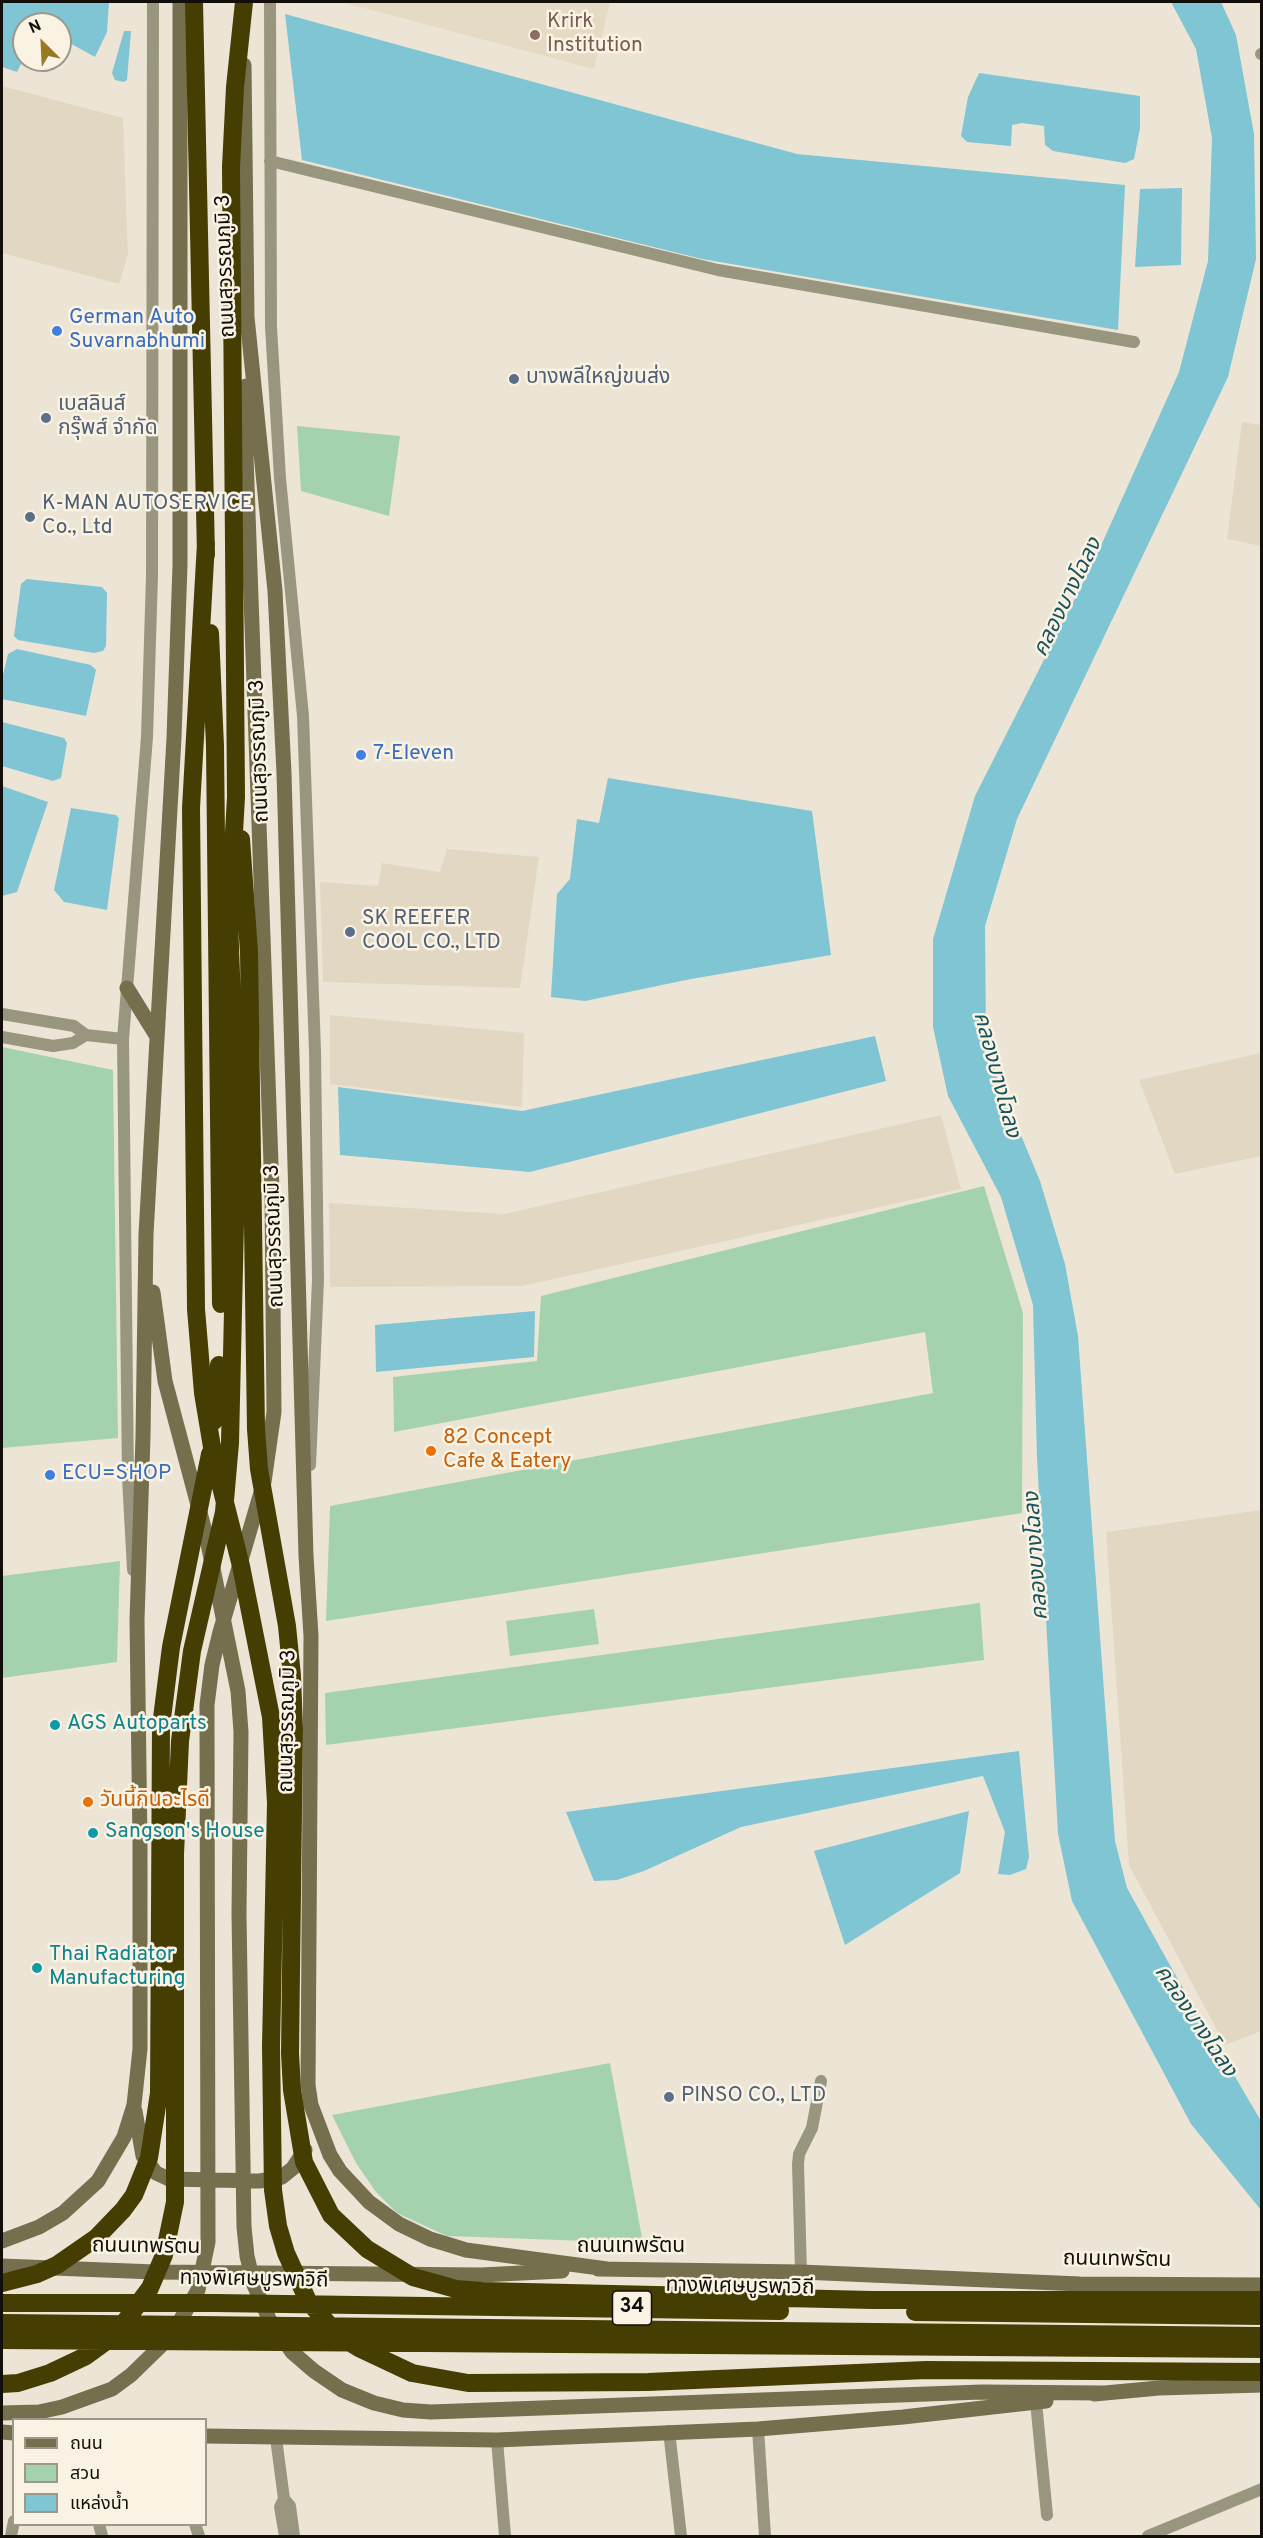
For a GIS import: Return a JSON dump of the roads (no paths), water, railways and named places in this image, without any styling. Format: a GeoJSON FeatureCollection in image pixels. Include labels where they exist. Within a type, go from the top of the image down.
{"type":"FeatureCollection","features":[{"type":"Feature","properties":{"kind":"highway"},"geometry":{"type":"LineString","coordinates":[[7,2281],[57,2265],[79,2252],[123,2210],[143,2176],[154,2137],[161,1726],[173,1636],[211,1450],[221,1332],[215,746],[206,543],[194,2]]}},
{"type":"Feature","properties":{"kind":"highway"},"geometry":{"type":"LineString","coordinates":[[2,2384],[18,2383],[50,2373],[86,2356],[116,2335],[150,2288],[164,2255],[175,2202],[175,1854],[180,1741],[192,1651],[224,1512],[230,1443],[237,1135],[229,894],[236,797],[231,167],[235,87],[244,2]]}},
{"type":"Feature","properties":{"kind":"highway"},"geometry":{"type":"LineString","coordinates":[[206,543],[191,818],[196,1309],[204,1393],[214,1459],[244,1577],[271,1717],[276,1803],[272,2046],[273,2190],[278,2226],[286,2253],[308,2301],[338,2335],[359,2348],[412,2373],[468,2383],[648,2382],[926,2370],[1262,2372]]}},
{"type":"Feature","properties":{"kind":"highway"},"geometry":{"type":"LineString","coordinates":[[236,797],[246,880],[249,942],[256,1429],[259,1469],[287,1626],[292,1676],[292,2090],[304,2162],[331,2215],[367,2249],[413,2277],[432,2284],[473,2290],[872,2300],[1262,2300]]}},
{"type":"Feature","properties":{"kind":"highway","name":"34"},"geometry":{"type":"LineString","coordinates":[[10,2303],[1262,2314]]}},
{"type":"Feature","properties":{"kind":"highway","name":"ทางพิเศษบูรพาวิถี"},"geometry":{"type":"LineString","coordinates":[[2,2323],[1262,2336]]}},
{"type":"Feature","properties":{"kind":"highway","name":"34"},"geometry":{"type":"LineString","coordinates":[[2,2340],[1262,2349]]}},
{"type":"Feature","properties":{"kind":"main road"},"geometry":{"type":"LineString","coordinates":[[2,2241],[47,2223],[85,2196],[110,2164],[124,2137],[134,2105],[140,2026],[136,1620],[143,1437],[146,1234],[174,738],[180,565],[180,2]]}},
{"type":"Feature","properties":{"kind":"main road","name":"ถนนสุวรรณภูมิ 3"},"geometry":{"type":"LineString","coordinates":[[244,2],[247,317],[268,509],[280,674],[312,1698],[309,1755],[311,1915],[308,2085],[311,2105],[323,2140],[340,2171],[369,2202],[399,2224],[430,2239],[466,2250],[607,2269]]}},
{"type":"Feature","properties":{"kind":"main road"},"geometry":{"type":"LineString","coordinates":[[2,2413],[39,2412],[62,2407],[112,2388],[131,2375],[171,2336],[198,2290],[208,2242],[207,1705],[212,1665],[256,1514],[271,1441],[274,1393],[272,1192],[246,456],[247,317]]}},
{"type":"Feature","properties":{"kind":"main road"},"geometry":{"type":"LineString","coordinates":[[127,988],[156,1035]]}},
{"type":"Feature","properties":{"kind":"main road"},"geometry":{"type":"LineString","coordinates":[[146,1234],[165,1381],[207,1539],[238,1691],[241,1732],[239,1914],[244,2227],[247,2256],[254,2285],[270,2321],[292,2352],[314,2371],[342,2390],[374,2403],[403,2410],[431,2412],[575,2409],[982,2392],[1102,2393],[1262,2385]]}},
{"type":"Feature","properties":{"kind":"main road"},"geometry":{"type":"LineString","coordinates":[[134,2105],[143,2156],[156,2173],[169,2179],[260,2181],[282,2177],[301,2159],[306,2148],[311,2105]]}},
{"type":"Feature","properties":{"kind":"main road","name":"ถนนเทพรัตน"},"geometry":{"type":"LineString","coordinates":[[2,2266],[155,2272],[470,2275],[607,2269],[801,2272],[1080,2284],[1262,2284]]}},
{"type":"Feature","properties":{"kind":"main road"},"geometry":{"type":"LineString","coordinates":[[207,2436],[497,2440],[758,2429],[1036,2402],[1102,2393]]}},
{"type":"Feature","properties":{"kind":"street"},"geometry":{"type":"LineString","coordinates":[[136,1620],[129,1524],[123,1039],[147,737],[152,576],[153,2]]}},
{"type":"Feature","properties":{"kind":"street"},"geometry":{"type":"LineString","coordinates":[[270,2],[272,327],[280,478],[303,725],[315,1040],[318,1280],[306,1556]]}},
{"type":"Feature","properties":{"kind":"street"},"geometry":{"type":"LineString","coordinates":[[270,161],[718,270],[1134,342]]}},
{"type":"Feature","properties":{"kind":"street"},"geometry":{"type":"LineString","coordinates":[[2,1014],[74,1026],[86,1035],[123,1039]]}},
{"type":"Feature","properties":{"kind":"street"},"geometry":{"type":"LineString","coordinates":[[2,1037],[53,1046],[73,1043],[86,1035]]}},
{"type":"Feature","properties":{"kind":"street"},"geometry":{"type":"LineString","coordinates":[[801,2272],[799,2154],[812,2128],[821,2081]]}},
{"type":"Feature","properties":{"kind":"street"},"geometry":{"type":"LineString","coordinates":[[1036,2402],[1047,2515]]}},
{"type":"Feature","properties":{"kind":"street"},"geometry":{"type":"LineString","coordinates":[[758,2429],[765,2536]]}},
{"type":"Feature","properties":{"kind":"street"},"geometry":{"type":"LineString","coordinates":[[669,2431],[681,2536]]}},
{"type":"Feature","properties":{"kind":"street"},"geometry":{"type":"LineString","coordinates":[[276,2438],[284,2499],[290,2506],[294,2536]]}},
{"type":"Feature","properties":{"kind":"street"},"geometry":{"type":"LineString","coordinates":[[497,2440],[505,2536]]}},
{"type":"Feature","properties":{"kind":"street"},"geometry":{"type":"LineString","coordinates":[[1148,2536],[1262,2489]]}},
{"type":"Feature","properties":{"kind":"street"},"geometry":{"type":"LineString","coordinates":[[284,2499],[280,2507],[285,2536]]}},
{"type":"Feature","properties":{"kind":"water"},"geometry":{"type":"Polygon","coordinates":[[[2,2],[109,2],[107,32],[95,57],[72,44],[72,12],[12,12],[12,70],[2,67],[2,2]]]}},
{"type":"Feature","properties":{"kind":"water","name":"คลองบางโฉลง"},"geometry":{"type":"Polygon","coordinates":[[[1171,2],[1221,2],[1236,35],[1254,134],[1256,259],[1228,377],[1017,819],[985,926],[986,1032],[996,1075],[1040,1181],[1065,1264],[1078,1336],[1115,1841],[1127,1888],[1261,2121],[1261,2210],[1191,2124],[1072,1901],[1058,1834],[1037,1458],[1033,1305],[1001,1197],[948,1096],[933,1027],[933,939],[975,796],[1095,559],[1179,372],[1208,261],[1212,138],[1196,49],[1171,2]]]}},
{"type":"Feature","properties":{"kind":"water"},"geometry":{"type":"Polygon","coordinates":[[[285,14],[797,154],[1125,185],[1118,330],[702,259],[302,160],[285,14]]]}},
{"type":"Feature","properties":{"kind":"water"},"geometry":{"type":"Polygon","coordinates":[[[124,31],[131,31],[127,80],[124,82],[115,80],[112,73],[124,31]]]}},
{"type":"Feature","properties":{"kind":"water"},"geometry":{"type":"Polygon","coordinates":[[[979,73],[1140,96],[1140,128],[1134,159],[1125,163],[1053,151],[1045,145],[1044,126],[1022,123],[1012,125],[1011,146],[967,142],[961,136],[968,97],[979,73]]]}},
{"type":"Feature","properties":{"kind":"water"},"geometry":{"type":"Polygon","coordinates":[[[1182,188],[1181,265],[1135,267],[1140,189],[1182,188]]]}},
{"type":"Feature","properties":{"kind":"water"},"geometry":{"type":"Polygon","coordinates":[[[27,579],[102,587],[107,593],[106,646],[103,651],[94,653],[18,640],[14,636],[21,584],[27,579]]]}},
{"type":"Feature","properties":{"kind":"water"},"geometry":{"type":"Polygon","coordinates":[[[17,649],[91,665],[96,670],[86,716],[2,699],[2,679],[8,654],[17,649]]]}},
{"type":"Feature","properties":{"kind":"water"},"geometry":{"type":"Polygon","coordinates":[[[2,722],[64,738],[67,743],[61,778],[53,781],[2,766],[2,722]]]}},
{"type":"Feature","properties":{"kind":"water"},"geometry":{"type":"Polygon","coordinates":[[[608,778],[812,811],[831,955],[691,979],[585,1001],[551,997],[557,894],[570,879],[577,819],[599,823],[608,778]]]}},
{"type":"Feature","properties":{"kind":"water"},"geometry":{"type":"Polygon","coordinates":[[[2,786],[48,802],[17,892],[2,896],[2,786]]]}},
{"type":"Feature","properties":{"kind":"water"},"geometry":{"type":"Polygon","coordinates":[[[71,808],[116,815],[119,818],[107,910],[64,902],[54,890],[71,808]]]}},
{"type":"Feature","properties":{"kind":"water"},"geometry":{"type":"Polygon","coordinates":[[[875,1036],[886,1081],[530,1172],[340,1155],[338,1087],[522,1111],[875,1036]]]}},
{"type":"Feature","properties":{"kind":"water"},"geometry":{"type":"Polygon","coordinates":[[[535,1311],[534,1357],[376,1372],[375,1325],[535,1311]]]}},
{"type":"Feature","properties":{"kind":"water"},"geometry":{"type":"Polygon","coordinates":[[[1019,1751],[1029,1857],[1026,1869],[1010,1875],[998,1874],[1005,1832],[983,1776],[741,1827],[644,1871],[617,1880],[594,1881],[566,1812],[1019,1751]]]}},
{"type":"Feature","properties":{"kind":"water"},"geometry":{"type":"Polygon","coordinates":[[[969,1811],[960,1873],[845,1945],[814,1851],[969,1811]]]}},
{"type":"Feature","properties":{"kind":"place","name":"Krirk Institution"},"geometry":{"type":"Point","coordinates":[535,35]}},
{"type":"Feature","properties":{"kind":"place","name":"German Auto Suvarnabhumi"},"geometry":{"type":"Point","coordinates":[57,331]}},
{"type":"Feature","properties":{"kind":"place","name":"บางพลีใหญ่ขนส่ง"},"geometry":{"type":"Point","coordinates":[514,379]}},
{"type":"Feature","properties":{"kind":"place","name":"เบสลินส์ กรุ๊พส์ จำกัด"},"geometry":{"type":"Point","coordinates":[46,418]}},
{"type":"Feature","properties":{"kind":"place","name":"K-MAN AUTOSERVICE Co., Ltd"},"geometry":{"type":"Point","coordinates":[30,517]}},
{"type":"Feature","properties":{"kind":"place","name":"7-Eleven"},"geometry":{"type":"Point","coordinates":[361,755]}},
{"type":"Feature","properties":{"kind":"place","name":"SK REEFER COOL CO., LTD"},"geometry":{"type":"Point","coordinates":[350,932]}},
{"type":"Feature","properties":{"kind":"place","name":"82 Concept Cafe & Eatery"},"geometry":{"type":"Point","coordinates":[431,1451]}},
{"type":"Feature","properties":{"kind":"place","name":"ECU=SHOP"},"geometry":{"type":"Point","coordinates":[50,1475]}},
{"type":"Feature","properties":{"kind":"place","name":"AGS Autoparts"},"geometry":{"type":"Point","coordinates":[55,1725]}},
{"type":"Feature","properties":{"kind":"place","name":"วันนี้กินอะไรดี"},"geometry":{"type":"Point","coordinates":[88,1802]}},
{"type":"Feature","properties":{"kind":"place","name":"Sangson's House"},"geometry":{"type":"Point","coordinates":[93,1833]}},
{"type":"Feature","properties":{"kind":"place","name":"Thai Radiator Manufacturing"},"geometry":{"type":"Point","coordinates":[37,1968]}},
{"type":"Feature","properties":{"kind":"place","name":"PINSO CO., LTD"},"geometry":{"type":"Point","coordinates":[669,2097]}}]}
